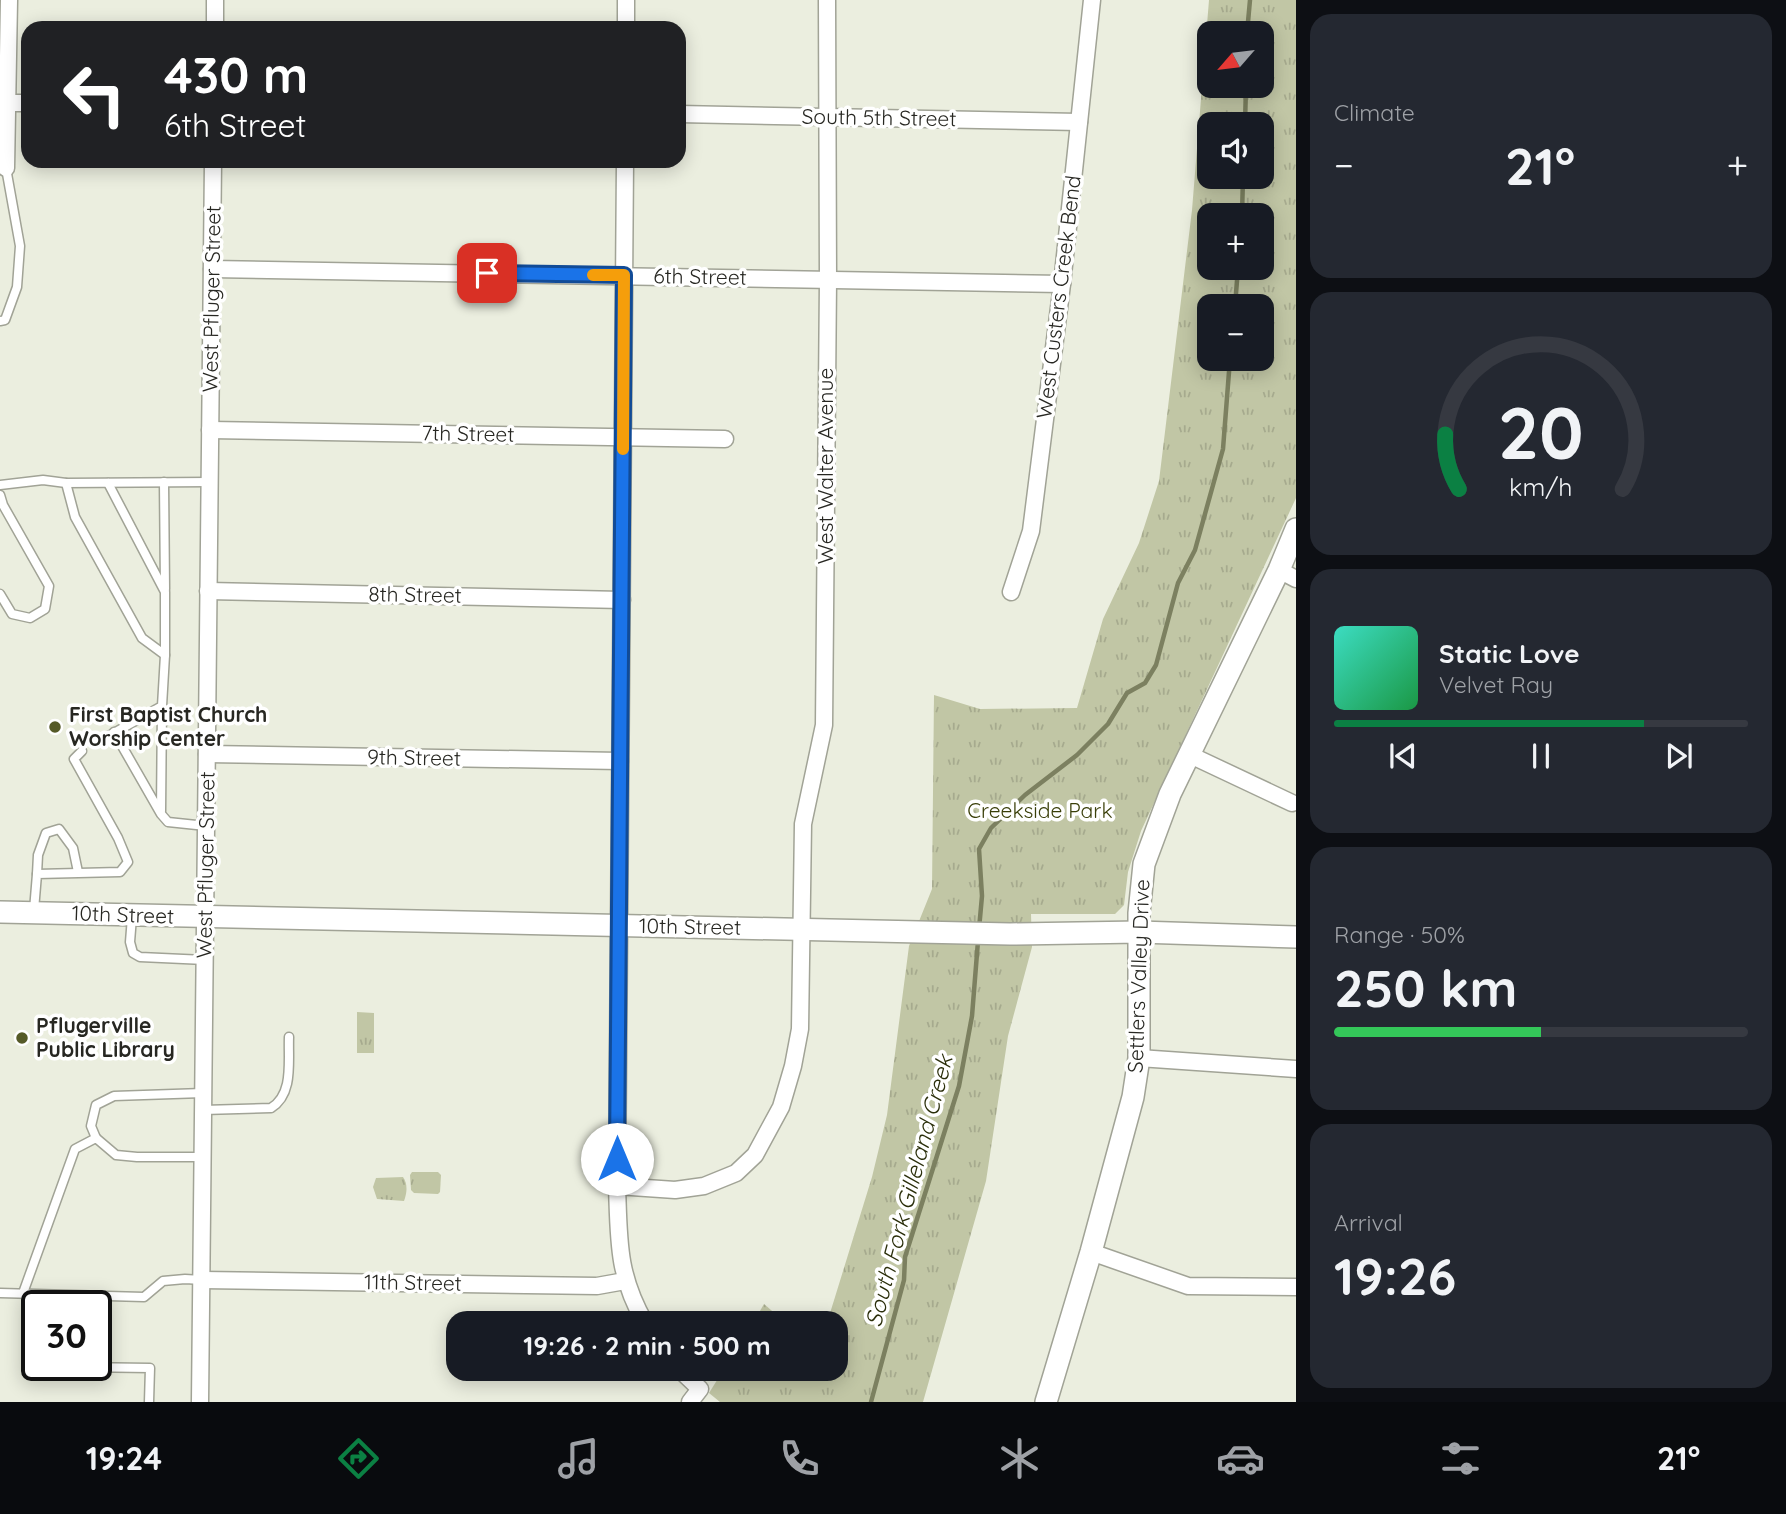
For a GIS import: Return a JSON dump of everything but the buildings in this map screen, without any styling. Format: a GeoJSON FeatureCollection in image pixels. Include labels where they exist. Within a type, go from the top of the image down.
{"type":"FeatureCollection","features":[{"type":"Feature","properties":{"kind":"street"},"geometry":{"type":"LineString","coordinates":[[6,168],[4,103],[9,0]]}},
{"type":"Feature","properties":{"kind":"street"},"geometry":{"type":"LineString","coordinates":[[215,0],[215,21]]}},
{"type":"Feature","properties":{"kind":"street"},"geometry":{"type":"LineString","coordinates":[[626,0],[626,21]]}},
{"type":"Feature","properties":{"kind":"street","name":"West Walter Avenue"},"geometry":{"type":"LineString","coordinates":[[617,1186],[675,1190],[704,1186],[736,1173],[754,1155],[780,1107],[796,1053],[800,1029],[803,824],[824,725],[828,280],[827,0]]}},
{"type":"Feature","properties":{"kind":"street","name":"West Custers Creek Bend"},"geometry":{"type":"LineString","coordinates":[[1011,592],[1031,531],[1062,284],[1092,0]]}},
{"type":"Feature","properties":{"kind":"street","name":"South 5th Street"},"geometry":{"type":"LineString","coordinates":[[686,114],[1079,122]]}},
{"type":"Feature","properties":{"kind":"street","name":"West Pfluger Street"},"geometry":{"type":"LineString","coordinates":[[200,1402],[213,168]]}},
{"type":"Feature","properties":{"kind":"street"},"geometry":{"type":"LineString","coordinates":[[625,168],[617,1186],[619,1249],[625,1281],[639,1311]]}},
{"type":"Feature","properties":{"kind":"street","name":"6th Street"},"geometry":{"type":"LineString","coordinates":[[212,269],[1062,284]]}},
{"type":"Feature","properties":{"kind":"street","name":"7th Street"},"geometry":{"type":"LineString","coordinates":[[210,430],[725,439]]}},
{"type":"Feature","properties":{"kind":"street","name":"Settlers Valley Drive"},"geometry":{"type":"LineString","coordinates":[[1046,1402],[1091,1252],[1133,1097],[1139,1058],[1139,932],[1144,864],[1188,754],[1287,574],[1296,529]]}},
{"type":"Feature","properties":{"kind":"street","name":"8th Street"},"geometry":{"type":"LineString","coordinates":[[208,591],[622,600]]}},
{"type":"Feature","properties":{"kind":"street","name":"9th Street"},"geometry":{"type":"LineString","coordinates":[[207,754],[620,761]]}},
{"type":"Feature","properties":{"kind":"street"},"geometry":{"type":"LineString","coordinates":[[1188,754],[1292,803]]}},
{"type":"Feature","properties":{"kind":"street","name":"10th Street"},"geometry":{"type":"LineString","coordinates":[[0,912],[1004,934],[1139,932],[1296,937]]}},
{"type":"Feature","properties":{"kind":"street"},"geometry":{"type":"LineString","coordinates":[[1139,1058],[1296,1069]]}},
{"type":"Feature","properties":{"kind":"street"},"geometry":{"type":"LineString","coordinates":[[1091,1252],[1188,1286],[1296,1287]]}},
{"type":"Feature","properties":{"kind":"street","name":"11th Street"},"geometry":{"type":"LineString","coordinates":[[202,1280],[597,1286],[625,1281]]}},
{"type":"Feature","properties":{"kind":"lane"},"geometry":{"type":"LineString","coordinates":[[0,321],[5,320],[17,287],[20,246],[6,168]]}},
{"type":"Feature","properties":{"kind":"lane"},"geometry":{"type":"LineString","coordinates":[[0,485],[43,480],[66,483],[210,482]]}},
{"type":"Feature","properties":{"kind":"lane"},"geometry":{"type":"LineString","coordinates":[[161,814],[165,656],[164,482]]}},
{"type":"Feature","properties":{"kind":"lane"},"geometry":{"type":"LineString","coordinates":[[66,483],[75,517],[135,626],[142,638],[165,656]]}},
{"type":"Feature","properties":{"kind":"lane"},"geometry":{"type":"LineString","coordinates":[[108,483],[165,592]]}},
{"type":"Feature","properties":{"kind":"lane"},"geometry":{"type":"LineString","coordinates":[[0,495],[49,586],[45,609],[30,618],[12,614],[0,594]]}},
{"type":"Feature","properties":{"kind":"lane"},"geometry":{"type":"LineString","coordinates":[[96,743],[162,706]]}},
{"type":"Feature","properties":{"kind":"lane"},"geometry":{"type":"LineString","coordinates":[[114,732],[168,822],[206,826]]}},
{"type":"Feature","properties":{"kind":"lane"},"geometry":{"type":"LineString","coordinates":[[37,874],[120,872],[128,862],[118,838],[74,759],[82,751]]}},
{"type":"Feature","properties":{"kind":"lane"},"geometry":{"type":"LineString","coordinates":[[34,913],[38,855],[46,833],[58,830],[73,848],[78,872]]}},
{"type":"Feature","properties":{"kind":"lane"},"geometry":{"type":"LineString","coordinates":[[132,915],[130,942],[133,953],[140,957],[205,960]]}},
{"type":"Feature","properties":{"kind":"lane"},"geometry":{"type":"LineString","coordinates":[[202,1157],[116,1155],[96,1138],[90,1126],[96,1105],[114,1096],[271,1108],[284,1096],[289,1037]]}},
{"type":"Feature","properties":{"kind":"lane"},"geometry":{"type":"LineString","coordinates":[[24,1290],[75,1149],[96,1138]]}},
{"type":"Feature","properties":{"kind":"lane"},"geometry":{"type":"LineString","coordinates":[[112,1296],[145,1297],[163,1281],[202,1280]]}},
{"type":"Feature","properties":{"kind":"lane"},"geometry":{"type":"LineString","coordinates":[[0,1293],[21,1293]]}},
{"type":"Feature","properties":{"kind":"lane"},"geometry":{"type":"LineString","coordinates":[[112,1367],[150,1368],[149,1402]]}},
{"type":"Feature","properties":{"kind":"green space","name":"Creekside Park"},"geometry":{"type":"Polygon","coordinates":[[[1209,0],[1296,0],[1296,498],[1141,831],[1128,872],[1124,905],[1115,914],[1031,914],[1032,947],[1008,1036],[986,1181],[923,1402],[720,1402],[709,1393],[716,1381],[848,1381],[848,1311],[831,1311],[872,1177],[887,1115],[909,946],[932,889],[934,695],[980,709],[1077,708],[1103,619],[1139,543],[1159,481],[1197,148],[1197,189],[1274,189],[1274,112],[1200,112],[1201,98],[1274,98],[1274,21],[1207,21],[1209,0]]]}},
{"type":"Feature","properties":{"kind":"green space"},"geometry":{"type":"Polygon","coordinates":[[[357,1012],[374,1013],[374,1053],[357,1053],[357,1012]]]}},
{"type":"Feature","properties":{"kind":"green space"},"geometry":{"type":"Polygon","coordinates":[[[412,1172],[438,1172],[441,1175],[440,1192],[414,1193],[411,1190],[412,1172]]]}},
{"type":"Feature","properties":{"kind":"green space"},"geometry":{"type":"Polygon","coordinates":[[[403,1177],[407,1189],[404,1201],[377,1199],[373,1187],[376,1178],[403,1177]]]}},
{"type":"Feature","properties":{"kind":"green space"},"geometry":{"type":"Polygon","coordinates":[[[764,1304],[772,1311],[760,1311],[764,1304]]]}},
{"type":"Feature","properties":{"kind":"waterway","name":"South Fork Gilleland Creek"},"geometry":{"type":"LineString","coordinates":[[1248,21],[1250,0]]}},
{"type":"Feature","properties":{"kind":"waterway","name":"South Fork Gilleland Creek"},"geometry":{"type":"LineString","coordinates":[[1245,112],[1246,98]]}},
{"type":"Feature","properties":{"kind":"waterway","name":"South Fork Gilleland Creek"},"geometry":{"type":"LineString","coordinates":[[1242,203],[1243,189]]}},
{"type":"Feature","properties":{"kind":"waterway","name":"South Fork Gilleland Creek"},"geometry":{"type":"LineString","coordinates":[[1236,294],[1237,280]]}},
{"type":"Feature","properties":{"kind":"waterway","name":"South Fork Gilleland Creek"},"geometry":{"type":"LineString","coordinates":[[979,929],[982,896],[979,849],[991,828],[1025,795],[1077,755],[1108,724],[1127,693],[1145,683],[1156,665],[1178,583],[1195,550],[1223,449],[1229,371]]}},
{"type":"Feature","properties":{"kind":"waterway","name":"South Fork Gilleland Creek"},"geometry":{"type":"LineString","coordinates":[[871,1402],[904,1280],[905,1257],[959,1086],[972,1016],[978,941]]}},
{"type":"Feature","properties":{"kind":"slow traffic"},"geometry":{"type":"LineString","coordinates":[[593,275],[624,275],[623,449]]}},
{"type":"Feature","properties":{"kind":"place","name":"First Baptist Church Worship Center"},"geometry":{"type":"Point","coordinates":[55,727]}},
{"type":"Feature","properties":{"kind":"place","name":"Pflugerville Public Library"},"geometry":{"type":"Point","coordinates":[22,1038]}},
{"type":"Feature","properties":{"kind":"route"},"geometry":{"type":"LineString","coordinates":[[487,273],[624,275],[617,1159]]}}]}
